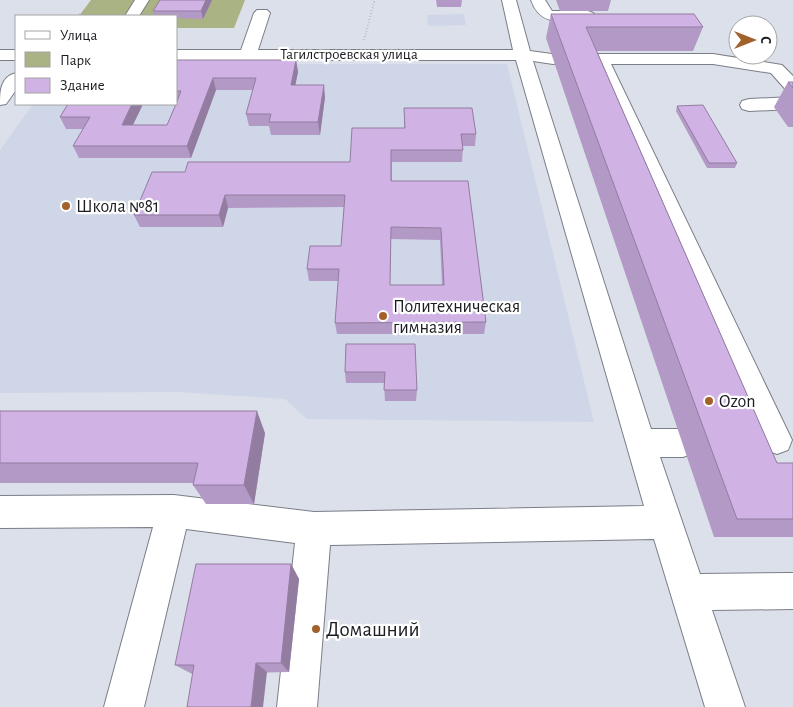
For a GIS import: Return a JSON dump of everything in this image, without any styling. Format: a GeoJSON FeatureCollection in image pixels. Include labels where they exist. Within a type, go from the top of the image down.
{"type":"FeatureCollection","features":[{"type":"Feature","properties":{"kind":"street"},"geometry":{"type":"LineString","coordinates":[[133,15],[142,0]]}},
{"type":"Feature","properties":{"kind":"street"},"geometry":{"type":"LineString","coordinates":[[509,0],[523,54],[640,443],[725,707]]}},
{"type":"Feature","properties":{"kind":"street"},"geometry":{"type":"LineString","coordinates":[[538,0],[542,10],[548,15],[589,16]]}},
{"type":"Feature","properties":{"kind":"street"},"geometry":{"type":"LineString","coordinates":[[248,54],[262,14]]}},
{"type":"Feature","properties":{"kind":"street","name":"Тагилстроевская улица"},"geometry":{"type":"LineString","coordinates":[[178,54],[523,54],[553,59]]}},
{"type":"Feature","properties":{"kind":"street"},"geometry":{"type":"LineString","coordinates":[[0,55],[15,55]]}},
{"type":"Feature","properties":{"kind":"street"},"geometry":{"type":"LineString","coordinates":[[745,441],[785,440],[592,59],[722,59],[776,69],[781,72],[793,87]]}},
{"type":"Feature","properties":{"kind":"street"},"geometry":{"type":"LineString","coordinates":[[0,100],[15,79]]}},
{"type":"Feature","properties":{"kind":"street"},"geometry":{"type":"LineString","coordinates":[[749,105],[793,103]]}},
{"type":"Feature","properties":{"kind":"street"},"geometry":{"type":"LineString","coordinates":[[640,443],[683,443]]}},
{"type":"Feature","properties":{"kind":"street"},"geometry":{"type":"LineString","coordinates":[[0,512],[174,510],[314,529],[665,522]]}},
{"type":"Feature","properties":{"kind":"street"},"geometry":{"type":"LineString","coordinates":[[124,707],[174,510]]}},
{"type":"Feature","properties":{"kind":"street"},"geometry":{"type":"LineString","coordinates":[[297,707],[314,529]]}},
{"type":"Feature","properties":{"kind":"street"},"geometry":{"type":"LineString","coordinates":[[689,592],[793,591]]}},
{"type":"Feature","properties":{"kind":"path"},"geometry":{"type":"LineString","coordinates":[[79,15],[89,9],[96,0]]}},
{"type":"Feature","properties":{"kind":"path"},"geometry":{"type":"LineString","coordinates":[[360,54],[374,2],[372,0]]}},
{"type":"Feature","properties":{"kind":"shaded area"},"geometry":{"type":"Polygon","coordinates":[[[464,14],[466,25],[428,26],[427,15],[464,14]]]}},
{"type":"Feature","properties":{"kind":"shaded area","name":"Политехническая гимназия"},"geometry":{"type":"Polygon","coordinates":[[[178,64],[507,64],[594,422],[307,419],[285,399],[178,392],[0,393],[0,150],[32,105],[178,105],[178,64]]]}},
{"type":"Feature","properties":{"kind":"green space"},"geometry":{"type":"Polygon","coordinates":[[[91,0],[245,0],[234,28],[178,28],[178,15],[80,15],[91,0]]]}},
{"type":"Feature","properties":{"kind":"building"},"geometry":{"type":"Polygon","coordinates":[[[160,0],[206,0],[201,11],[153,11],[160,0]]]}},
{"type":"Feature","properties":{"kind":"building"},"geometry":{"type":"Polygon","coordinates":[[[551,14],[694,14],[703,27],[586,27],[777,463],[793,463],[793,519],[737,519],[551,14]]]}},
{"type":"Feature","properties":{"kind":"building"},"geometry":{"type":"Polygon","coordinates":[[[178,60],[296,60],[291,85],[324,85],[318,122],[269,122],[271,114],[246,114],[256,78],[213,78],[187,146],[73,146],[90,117],[60,117],[67,105],[132,105],[122,125],[167,125],[175,105],[178,105],[181,91],[178,91],[178,60]]]}},
{"type":"Feature","properties":{"kind":"building"},"geometry":{"type":"Polygon","coordinates":[[[703,105],[737,163],[709,163],[677,106],[703,105]]]}},
{"type":"Feature","properties":{"kind":"building"},"geometry":{"type":"Polygon","coordinates":[[[404,108],[472,108],[476,134],[461,134],[463,150],[391,150],[391,181],[468,181],[486,322],[335,323],[339,269],[307,269],[310,246],[341,246],[345,195],[225,195],[219,215],[134,215],[152,172],[185,172],[188,162],[350,162],[352,128],[405,128],[404,108]],[[391,227],[390,285],[444,285],[441,228],[391,227]]]}},
{"type":"Feature","properties":{"kind":"building"},"geometry":{"type":"Polygon","coordinates":[[[346,344],[415,344],[417,390],[384,390],[385,372],[345,372],[346,344]]]}},
{"type":"Feature","properties":{"kind":"building"},"geometry":{"type":"Polygon","coordinates":[[[0,411],[257,411],[244,485],[193,485],[198,463],[0,463],[0,411]]]}},
{"type":"Feature","properties":{"kind":"building"},"geometry":{"type":"Polygon","coordinates":[[[196,564],[291,564],[281,663],[256,663],[251,707],[187,707],[194,665],[175,665],[196,564]]]}},
{"type":"Feature","properties":{"kind":"place","name":"Школа №81"},"geometry":{"type":"Point","coordinates":[66,206]}},
{"type":"Feature","properties":{"kind":"place","name":"Политехническая гимназия"},"geometry":{"type":"Point","coordinates":[383,316]}},
{"type":"Feature","properties":{"kind":"place","name":"Ozon"},"geometry":{"type":"Point","coordinates":[709,401]}},
{"type":"Feature","properties":{"kind":"place","name":"Домашний"},"geometry":{"type":"Point","coordinates":[316,629]}}]}
